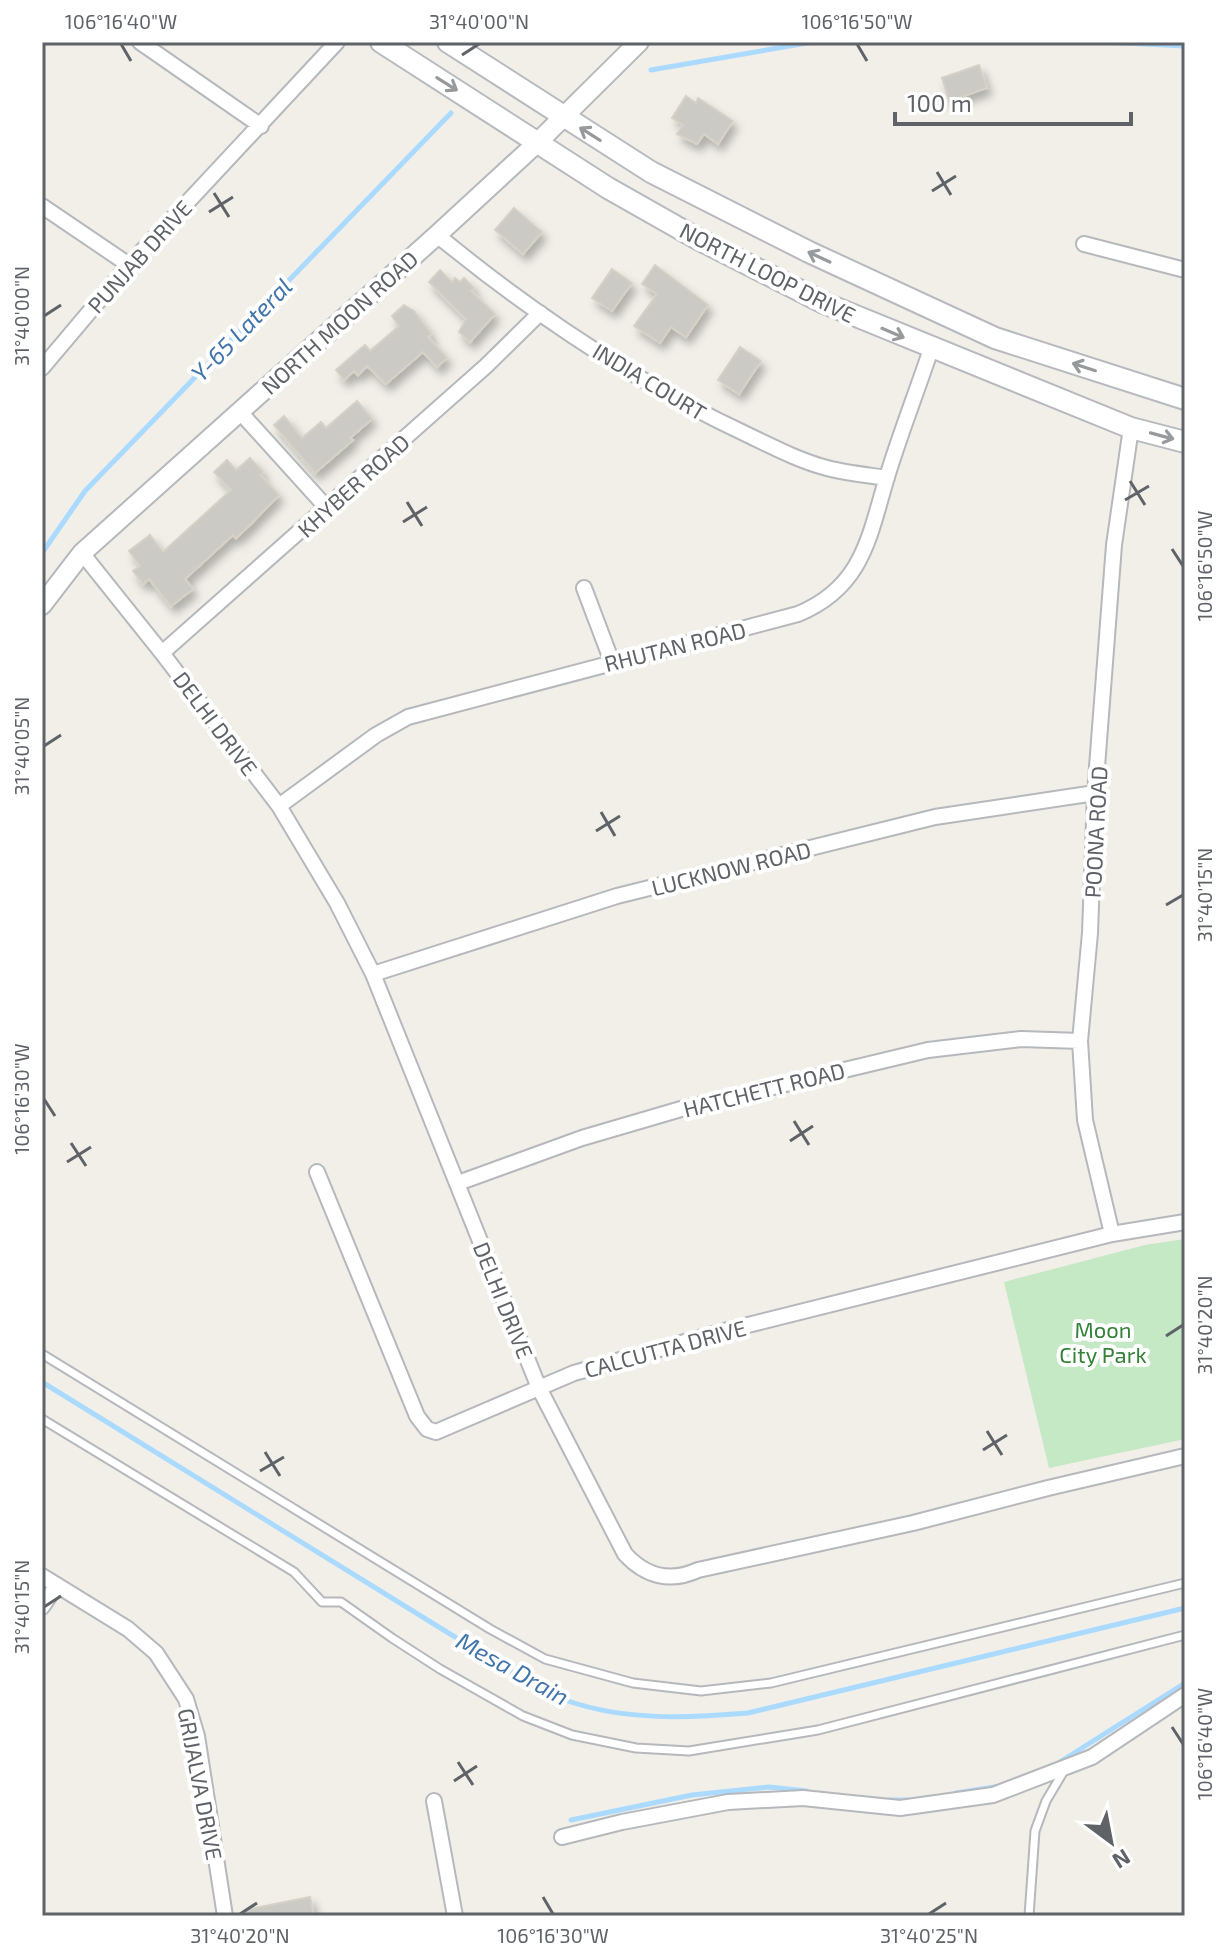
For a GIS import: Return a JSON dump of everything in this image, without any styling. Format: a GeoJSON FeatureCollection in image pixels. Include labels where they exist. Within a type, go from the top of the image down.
{"type":"FeatureCollection","features":[{"type":"Feature","properties":{"kind":"main road","name":"NORTH LOOP DRIVE"},"geometry":{"type":"LineString","coordinates":[[381,42],[608,188],[698,239],[824,303],[1131,428],[1185,442]]}},
{"type":"Feature","properties":{"kind":"main road","name":"NORTH LOOP DRIVE"},"geometry":{"type":"LineString","coordinates":[[448,42],[651,172],[809,252],[995,338],[1185,399]]}},
{"type":"Feature","properties":{"kind":"street"},"geometry":{"type":"LineString","coordinates":[[140,42],[261,126]]}},
{"type":"Feature","properties":{"kind":"street","name":"PUNJAB DRIVE"},"geometry":{"type":"LineString","coordinates":[[42,368],[129,265],[337,42]]}},
{"type":"Feature","properties":{"kind":"street","name":"NORTH MOON ROAD"},"geometry":{"type":"LineString","coordinates":[[42,605],[82,553],[437,235],[538,142],[639,42]]}},
{"type":"Feature","properties":{"kind":"street"},"geometry":{"type":"LineString","coordinates":[[42,206],[129,265]]}},
{"type":"Feature","properties":{"kind":"street","name":"INDIA COURT"},"geometry":{"type":"LineString","coordinates":[[437,235],[487,276],[540,313],[668,395],[825,468],[887,478]]}},
{"type":"Feature","properties":{"kind":"street"},"geometry":{"type":"LineString","coordinates":[[1084,244],[1184,265]]}},
{"type":"Feature","properties":{"kind":"street","name":"KHYBER ROAD"},"geometry":{"type":"LineString","coordinates":[[162,653],[486,366],[540,313]]}},
{"type":"Feature","properties":{"kind":"street","name":"RHUTAN ROAD"},"geometry":{"type":"LineString","coordinates":[[279,806],[376,735],[408,717],[798,614],[831,595],[846,582],[857,566],[879,510],[931,349]]}},
{"type":"Feature","properties":{"kind":"street"},"geometry":{"type":"LineString","coordinates":[[240,412],[327,508]]}},
{"type":"Feature","properties":{"kind":"street","name":"POONA ROAD"},"geometry":{"type":"LineString","coordinates":[[1112,1234],[1085,1120],[1080,1041],[1090,933],[1095,793],[1114,545],[1131,428]]}},
{"type":"Feature","properties":{"kind":"street","name":"DELHI DRIVE"},"geometry":{"type":"LineString","coordinates":[[82,553],[279,806],[337,903],[373,974],[539,1388],[625,1554],[635,1565],[665,1577],[687,1575],[1185,1456]]}},
{"type":"Feature","properties":{"kind":"street"},"geometry":{"type":"LineString","coordinates":[[584,588],[612,662]]}},
{"type":"Feature","properties":{"kind":"street","name":"LUCKNOW ROAD"},"geometry":{"type":"LineString","coordinates":[[373,974],[647,889],[935,817],[1095,793]]}},
{"type":"Feature","properties":{"kind":"street","name":"HATCHETT ROAD"},"geometry":{"type":"LineString","coordinates":[[458,1183],[582,1138],[681,1109],[928,1050],[1005,1039],[1080,1041]]}},
{"type":"Feature","properties":{"kind":"street","name":"CALCUTTA DRIVE"},"geometry":{"type":"LineString","coordinates":[[317,1172],[420,1424],[427,1429],[442,1431],[574,1373],[724,1331],[1112,1234],[1185,1222]]}},
{"type":"Feature","properties":{"kind":"street","name":"GRIJALVA DRIVE"},"geometry":{"type":"LineString","coordinates":[[42,1576],[128,1629],[156,1653],[186,1699],[197,1736],[225,1916]]}},
{"type":"Feature","properties":{"kind":"street"},"geometry":{"type":"LineString","coordinates":[[42,1607],[57,1585]]}},
{"type":"Feature","properties":{"kind":"street"},"geometry":{"type":"LineString","coordinates":[[562,1837],[634,1819],[728,1802],[803,1798],[877,1807],[932,1805],[993,1795],[1092,1757],[1185,1695]]}},
{"type":"Feature","properties":{"kind":"street"},"geometry":{"type":"LineString","coordinates":[[434,1801],[455,1916]]}},
{"type":"Feature","properties":{"kind":"lane"},"geometry":{"type":"LineString","coordinates":[[42,1354],[490,1629],[545,1659],[633,1683],[701,1691],[771,1683],[1185,1583]]}},
{"type":"Feature","properties":{"kind":"lane"},"geometry":{"type":"LineString","coordinates":[[42,1419],[294,1572],[322,1602],[341,1602],[404,1646],[510,1709],[572,1735],[636,1748],[689,1751],[818,1730],[1185,1635]]}},
{"type":"Feature","properties":{"kind":"lane"},"geometry":{"type":"LineString","coordinates":[[1029,1916],[1035,1831],[1046,1801],[1066,1767]]}},
{"type":"Feature","properties":{"kind":"green space","name":"Moon City Park"},"geometry":{"type":"Polygon","coordinates":[[[1185,1239],[1185,1439],[1049,1468],[1004,1282],[1145,1245],[1185,1239]]]}},
{"type":"Feature","properties":{"kind":"building"},"geometry":{"type":"Polygon","coordinates":[[[979,65],[987,88],[949,101],[942,78],[979,65]]]}},
{"type":"Feature","properties":{"kind":"building"},"geometry":{"type":"Polygon","coordinates":[[[686,96],[696,103],[698,98],[733,121],[718,144],[704,134],[697,144],[677,134],[683,125],[672,118],[686,96]]]}},
{"type":"Feature","properties":{"kind":"building"},"geometry":{"type":"Polygon","coordinates":[[[514,208],[542,232],[523,254],[495,230],[514,208]]]}},
{"type":"Feature","properties":{"kind":"building"},"geometry":{"type":"Polygon","coordinates":[[[655,265],[708,305],[686,337],[671,327],[660,343],[634,326],[657,294],[642,284],[655,265]]]}},
{"type":"Feature","properties":{"kind":"building"},"geometry":{"type":"Polygon","coordinates":[[[612,269],[632,283],[612,311],[592,298],[612,269]]]}},
{"type":"Feature","properties":{"kind":"building"},"geometry":{"type":"Polygon","coordinates":[[[440,270],[452,282],[455,278],[460,282],[464,278],[474,288],[471,291],[495,314],[470,342],[459,332],[466,319],[429,282],[440,270]]]}},
{"type":"Feature","properties":{"kind":"building"},"geometry":{"type":"Polygon","coordinates":[[[404,305],[414,311],[431,334],[428,337],[447,358],[437,367],[423,352],[386,384],[367,366],[358,375],[354,371],[344,380],[336,370],[365,345],[370,351],[399,326],[392,316],[404,305]]]}},
{"type":"Feature","properties":{"kind":"building"},"geometry":{"type":"Polygon","coordinates":[[[740,347],[761,361],[739,394],[718,380],[740,347]]]}},
{"type":"Feature","properties":{"kind":"building"},"geometry":{"type":"Polygon","coordinates":[[[357,401],[372,419],[315,473],[274,425],[284,416],[302,438],[321,422],[326,428],[357,401]]]}},
{"type":"Feature","properties":{"kind":"building"},"geometry":{"type":"Polygon","coordinates":[[[250,458],[263,472],[260,475],[279,495],[236,538],[233,535],[185,579],[193,589],[171,606],[149,579],[143,584],[133,571],[140,566],[129,551],[150,535],[163,552],[231,490],[214,472],[227,460],[236,470],[250,458]]]}},
{"type":"Feature","properties":{"kind":"building"},"geometry":{"type":"Polygon","coordinates":[[[310,1897],[314,1916],[246,1916],[245,1910],[310,1897]]]}},
{"type":"Feature","properties":{"kind":"waterway","name":"Y-65 Lateral"},"geometry":{"type":"LineString","coordinates":[[651,70],[813,42]]}},
{"type":"Feature","properties":{"kind":"waterway","name":"Y-65 Lateral"},"geometry":{"type":"LineString","coordinates":[[1103,42],[1185,46]]}},
{"type":"Feature","properties":{"kind":"waterway","name":"Y-65 Lateral"},"geometry":{"type":"LineString","coordinates":[[42,553],[85,491],[451,113]]}},
{"type":"Feature","properties":{"kind":"waterway","name":"Mesa Drain"},"geometry":{"type":"LineString","coordinates":[[42,1382],[523,1679],[568,1701],[612,1712],[680,1717],[748,1713],[1185,1608]]}},
{"type":"Feature","properties":{"kind":"waterway"},"geometry":{"type":"LineString","coordinates":[[1055,1765],[1185,1683]]}},
{"type":"Feature","properties":{"kind":"waterway"},"geometry":{"type":"LineString","coordinates":[[956,1793],[1001,1786]]}},
{"type":"Feature","properties":{"kind":"waterway"},"geometry":{"type":"LineString","coordinates":[[571,1820],[692,1795],[769,1787],[807,1791]]}},
{"type":"Feature","properties":{"kind":"waterway"},"geometry":{"type":"LineString","coordinates":[[888,1800],[910,1800]]}}]}
